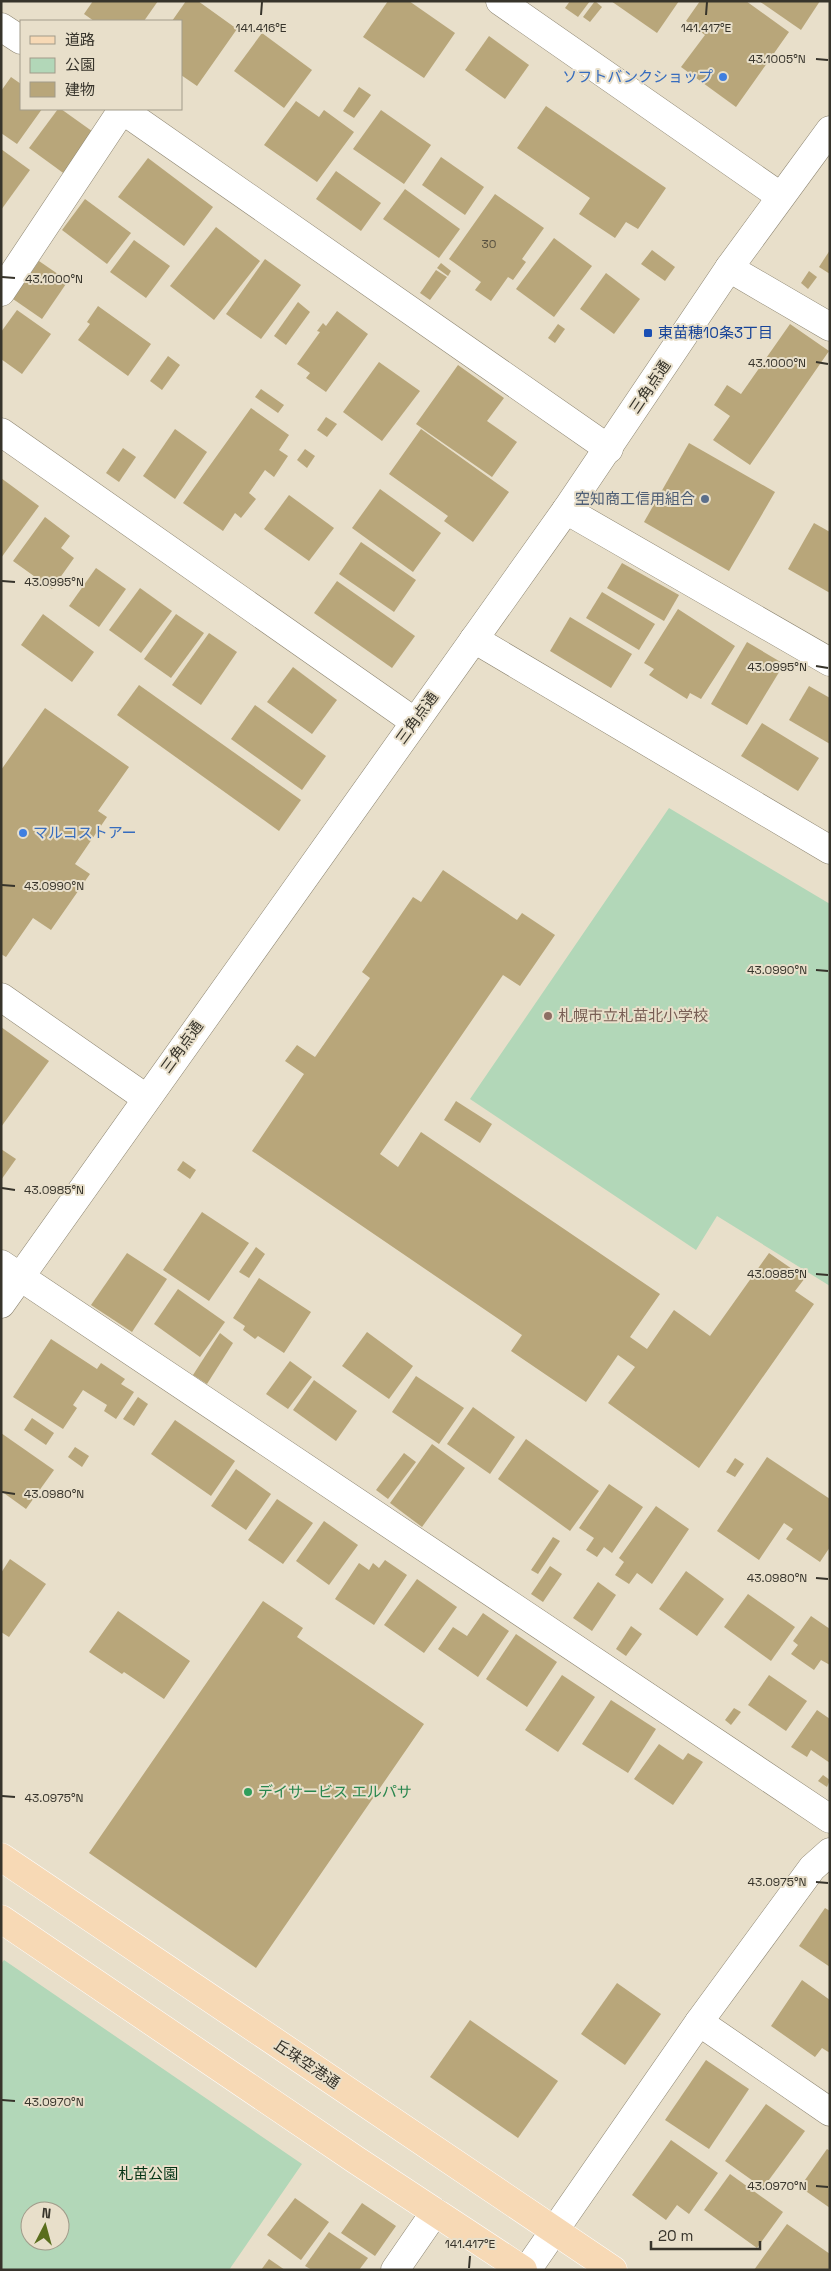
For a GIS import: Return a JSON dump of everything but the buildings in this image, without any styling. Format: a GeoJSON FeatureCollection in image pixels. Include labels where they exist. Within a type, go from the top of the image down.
{"type":"FeatureCollection","features":[{"type":"Feature","properties":{"kind":"main road","name":"丘珠空港通"},"geometry":{"type":"LineString","coordinates":[[1,1857],[613,2270]]}},
{"type":"Feature","properties":{"kind":"main road"},"geometry":{"type":"LineString","coordinates":[[1,1919],[523,2270]]}},
{"type":"Feature","properties":{"kind":"street"},"geometry":{"type":"LineString","coordinates":[[500,1],[780,196]]}},
{"type":"Feature","properties":{"kind":"street"},"geometry":{"type":"LineString","coordinates":[[1,27],[20,39]]}},
{"type":"Feature","properties":{"kind":"street"},"geometry":{"type":"LineString","coordinates":[[1,292],[120,110]]}},
{"type":"Feature","properties":{"kind":"street"},"geometry":{"type":"LineString","coordinates":[[122,110],[609,449]]}},
{"type":"Feature","properties":{"kind":"street","name":"三角点通"},"geometry":{"type":"LineString","coordinates":[[1,1304],[11,1271],[146,1098],[566,510],[609,449],[729,268],[830,130]]}},
{"type":"Feature","properties":{"kind":"street"},"geometry":{"type":"LineString","coordinates":[[729,268],[830,327]]}},
{"type":"Feature","properties":{"kind":"street"},"geometry":{"type":"LineString","coordinates":[[1,432],[415,722]]}},
{"type":"Feature","properties":{"kind":"street"},"geometry":{"type":"LineString","coordinates":[[566,510],[830,662]]}},
{"type":"Feature","properties":{"kind":"street"},"geometry":{"type":"LineString","coordinates":[[474,639],[830,850]]}},
{"type":"Feature","properties":{"kind":"street"},"geometry":{"type":"LineString","coordinates":[[1,997],[146,1098]]}},
{"type":"Feature","properties":{"kind":"street"},"geometry":{"type":"LineString","coordinates":[[11,1271],[830,1819]]}},
{"type":"Feature","properties":{"kind":"street"},"geometry":{"type":"LineString","coordinates":[[527,2270],[699,2022],[824,1867]]}},
{"type":"Feature","properties":{"kind":"street"},"geometry":{"type":"LineString","coordinates":[[699,2022],[830,2112]]}},
{"type":"Feature","properties":{"kind":"street"},"geometry":{"type":"LineString","coordinates":[[395,2270],[435,2212]]}},
{"type":"Feature","properties":{"kind":"green space"},"geometry":{"type":"Polygon","coordinates":[[[669,808],[830,904],[830,1286],[717,1216],[696,1250],[470,1099],[669,808]]]}},
{"type":"Feature","properties":{"kind":"green space","name":"札苗公園"},"geometry":{"type":"Polygon","coordinates":[[[4,1960],[302,2164],[229,2270],[1,2270],[1,1964],[4,1960]]]}},
{"type":"Feature","properties":{"kind":"place","name":"ソフトバンクショップ"},"geometry":{"type":"Point","coordinates":[723,77]}},
{"type":"Feature","properties":{"kind":"place","name":"東苗穂10条3丁目"},"geometry":{"type":"Point","coordinates":[648,333]}},
{"type":"Feature","properties":{"kind":"place","name":"空知商工信用組合"},"geometry":{"type":"Point","coordinates":[705,499]}},
{"type":"Feature","properties":{"kind":"place","name":"マルコストアー"},"geometry":{"type":"Point","coordinates":[23,833]}},
{"type":"Feature","properties":{"kind":"place","name":"札幌市立札苗北小学校"},"geometry":{"type":"Point","coordinates":[548,1016]}},
{"type":"Feature","properties":{"kind":"place","name":"デイサービス エルパサ"},"geometry":{"type":"Point","coordinates":[248,1792]}}]}
